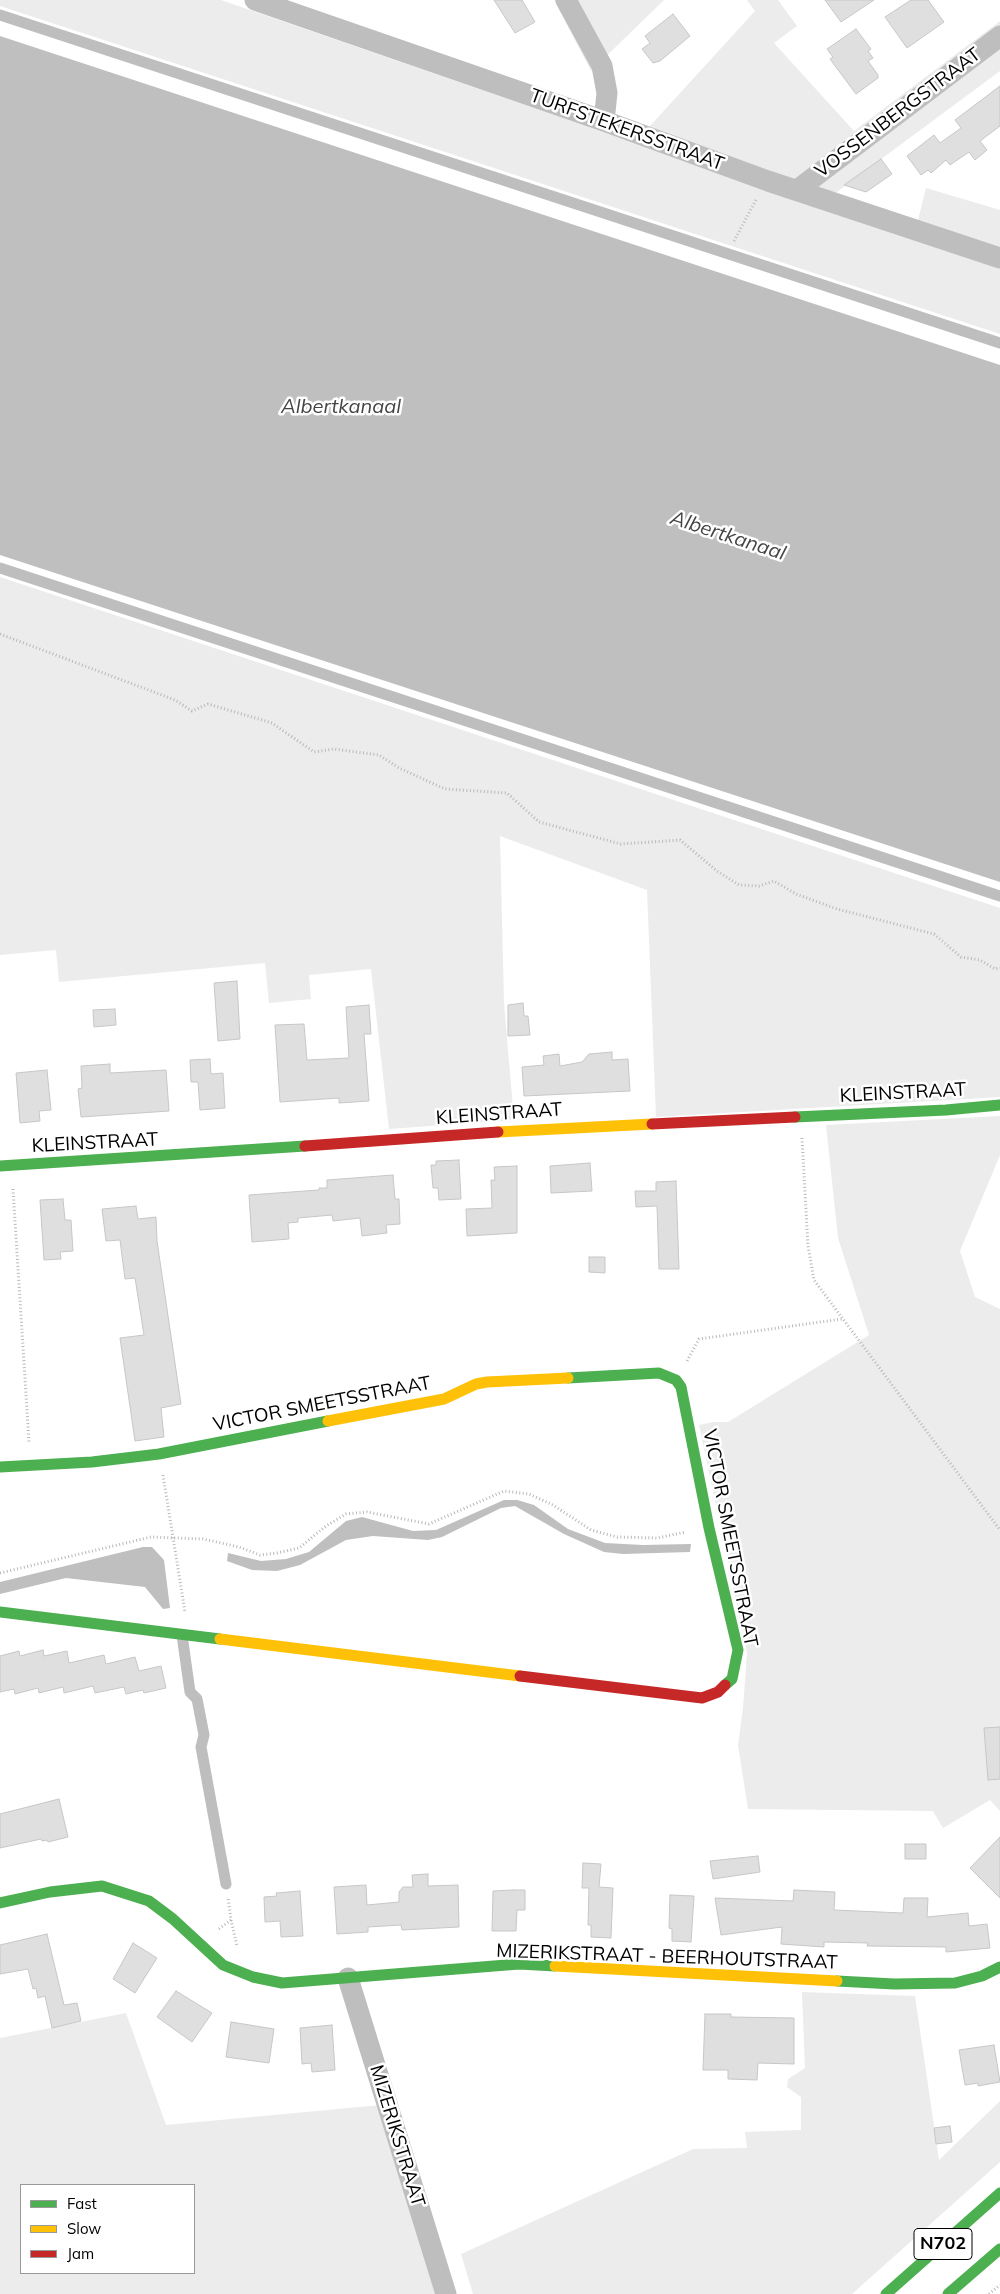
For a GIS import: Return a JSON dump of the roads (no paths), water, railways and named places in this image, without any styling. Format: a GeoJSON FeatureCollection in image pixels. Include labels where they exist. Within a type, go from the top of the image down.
{"type":"FeatureCollection","features":[{"type":"Feature","properties":{"kind":"main road","name":"KLEINSTRAAT"},"geometry":{"type":"LineString","coordinates":[[6,1166],[184,1155],[488,1132],[801,1115],[946,1110],[1000,1105]]}},
{"type":"Feature","properties":{"kind":"main road","name":"VICTOR SMEETSSTRAAT"},"geometry":{"type":"LineString","coordinates":[[0,1467],[92,1462],[159,1454],[444,1399],[476,1384],[487,1382],[658,1372],[668,1375],[682,1387],[709,1528],[738,1650],[732,1679],[718,1692],[702,1698],[0,1612]]}},
{"type":"Feature","properties":{"kind":"main road","name":"MIZERIKSTRAAT - BEERHOUTSTRAAT"},"geometry":{"type":"LineString","coordinates":[[0,1903],[50,1892],[102,1886],[149,1901],[223,1965],[253,1977],[282,1982],[519,1964],[894,1984],[955,1983],[982,1976],[1000,1967]]}},
{"type":"Feature","properties":{"kind":"main road","name":"N702"},"geometry":{"type":"LineString","coordinates":[[886,2294],[1000,2193]]}},
{"type":"Feature","properties":{"kind":"main road","name":"N702"},"geometry":{"type":"LineString","coordinates":[[948,2294],[1000,2249]]}},
{"type":"Feature","properties":{"kind":"street","name":"TURFSTEKERSSTRAAT"},"geometry":{"type":"LineString","coordinates":[[255,0],[604,121],[768,181],[1000,258]]}},
{"type":"Feature","properties":{"kind":"street"},"geometry":{"type":"LineString","coordinates":[[566,0],[602,66],[607,93],[604,121]]}},
{"type":"Feature","properties":{"kind":"street","name":"VOSSENBERGSTRAAT"},"geometry":{"type":"LineString","coordinates":[[796,190],[1000,36]]}},
{"type":"Feature","properties":{"kind":"street","name":"MIZERIKSTRAAT"},"geometry":{"type":"LineString","coordinates":[[348,1978],[446,2294]]}},
{"type":"Feature","properties":{"kind":"lane"},"geometry":{"type":"LineString","coordinates":[[0,15],[1000,343]]}},
{"type":"Feature","properties":{"kind":"lane"},"geometry":{"type":"LineString","coordinates":[[0,568],[1000,896]]}},
{"type":"Feature","properties":{"kind":"lane"},"geometry":{"type":"LineString","coordinates":[[182,1635],[190,1692],[197,1699],[204,1735],[201,1747],[226,1884]]}},
{"type":"Feature","properties":{"kind":"water","name":"Albertkanaal"},"geometry":{"type":"Polygon","coordinates":[[[0,36],[1000,365],[1000,882],[0,555],[0,36]]]}},
{"type":"Feature","properties":{"kind":"water"},"geometry":{"type":"Polygon","coordinates":[[[504,1500],[517,1500],[534,1505],[568,1529],[605,1543],[643,1545],[691,1544],[690,1552],[623,1554],[604,1552],[564,1534],[515,1506],[501,1508],[442,1537],[428,1540],[373,1536],[346,1540],[300,1565],[277,1571],[252,1570],[227,1561],[228,1553],[261,1561],[286,1559],[309,1552],[346,1521],[362,1517],[413,1531],[436,1530],[504,1500]]]}},
{"type":"Feature","properties":{"kind":"water"},"geometry":{"type":"Polygon","coordinates":[[[143,1547],[152,1547],[164,1560],[170,1608],[163,1609],[145,1587],[66,1578],[0,1594],[0,1582],[143,1547]]]}}]}
